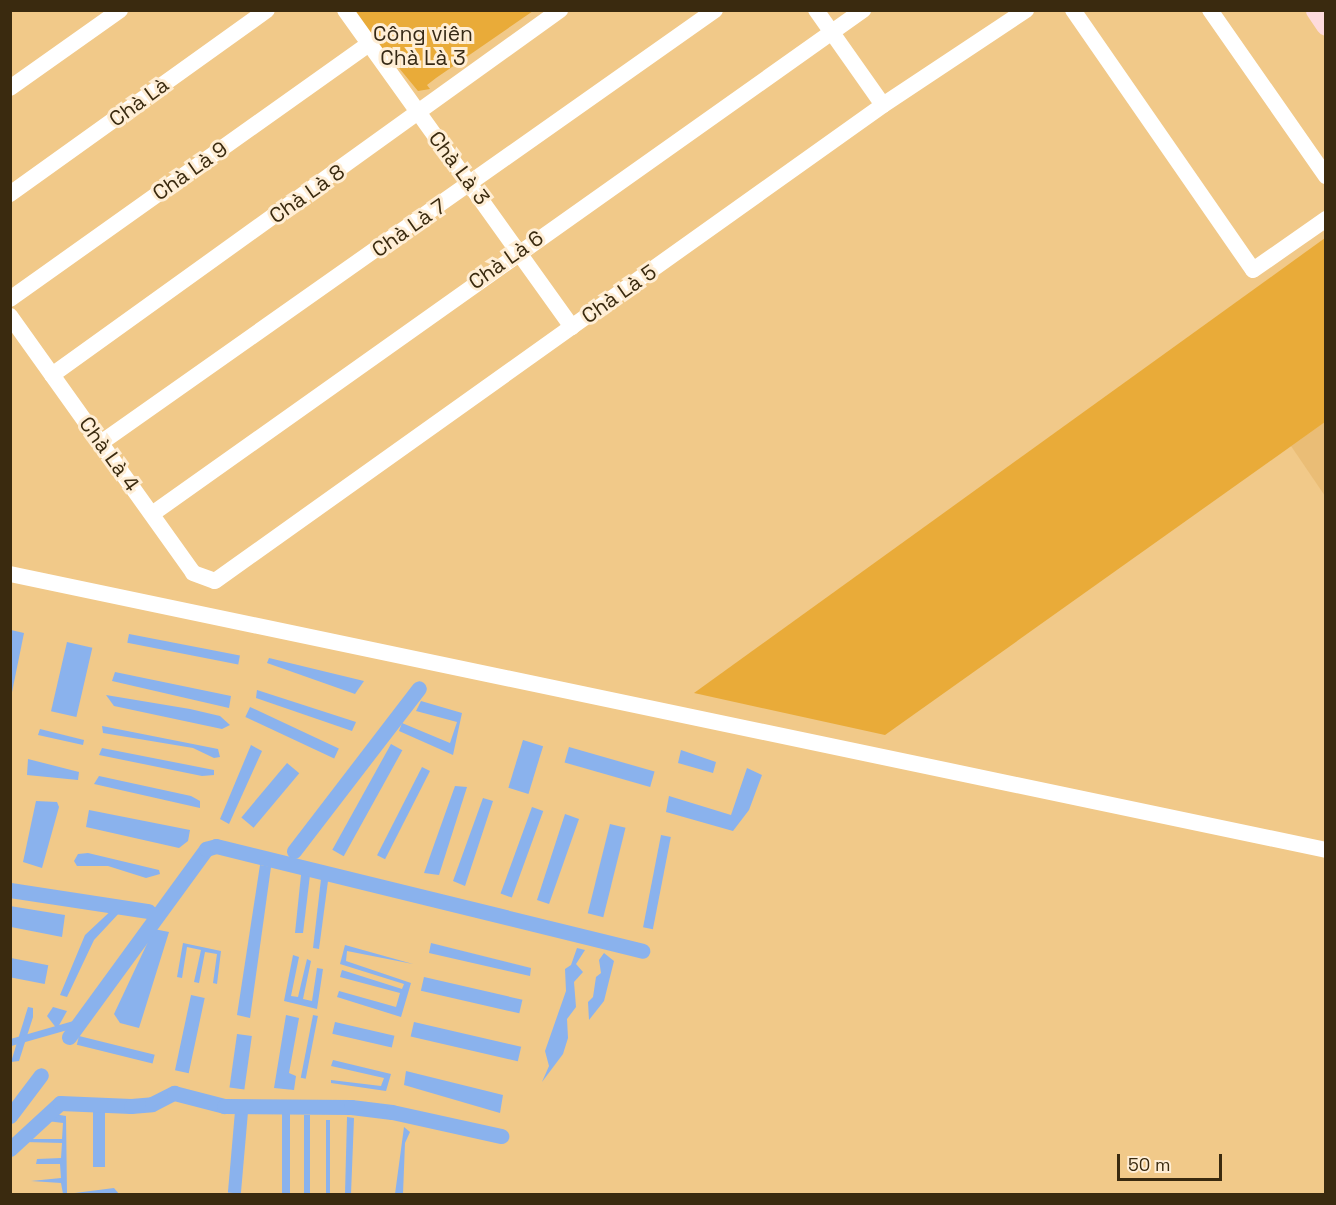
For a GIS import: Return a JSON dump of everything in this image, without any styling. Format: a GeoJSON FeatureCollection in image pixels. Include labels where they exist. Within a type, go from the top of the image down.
{"type":"FeatureCollection","features":[{"type":"Feature","properties":{"kind":"main road"},"geometry":{"type":"LineString","coordinates":[[1316,10],[1326,24]]}},
{"type":"Feature","properties":{"kind":"street"},"geometry":{"type":"LineString","coordinates":[[10,88],[120,10]]}},
{"type":"Feature","properties":{"kind":"street","name":"Chà Là"},"geometry":{"type":"LineString","coordinates":[[10,194],[267,10]]}},
{"type":"Feature","properties":{"kind":"street","name":"Chà Là 3"},"geometry":{"type":"LineString","coordinates":[[345,10],[418,114],[472,183],[572,327]]}},
{"type":"Feature","properties":{"kind":"street","name":"Chà Là 8"},"geometry":{"type":"LineString","coordinates":[[52,375],[560,10]]}},
{"type":"Feature","properties":{"kind":"street","name":"Chà Là 7"},"geometry":{"type":"LineString","coordinates":[[102,442],[715,10]]}},
{"type":"Feature","properties":{"kind":"street"},"geometry":{"type":"LineString","coordinates":[[816,10],[883,105]]}},
{"type":"Feature","properties":{"kind":"street","name":"Chà Là 6"},"geometry":{"type":"LineString","coordinates":[[152,514],[519,251],[863,10]]}},
{"type":"Feature","properties":{"kind":"street","name":"Chà Là 5"},"geometry":{"type":"LineString","coordinates":[[215,581],[883,105],[1026,10]]}},
{"type":"Feature","properties":{"kind":"street"},"geometry":{"type":"LineString","coordinates":[[1073,10],[1253,270],[1326,219]]}},
{"type":"Feature","properties":{"kind":"street"},"geometry":{"type":"LineString","coordinates":[[1210,10],[1326,176]]}},
{"type":"Feature","properties":{"kind":"street","name":"Chà Là 9"},"geometry":{"type":"LineString","coordinates":[[10,299],[369,44]]}},
{"type":"Feature","properties":{"kind":"street","name":"Chà Là 4"},"geometry":{"type":"LineString","coordinates":[[10,316],[102,442],[193,573],[215,581]]}},
{"type":"Feature","properties":{"kind":"street"},"geometry":{"type":"LineString","coordinates":[[10,574],[1326,850]]}},
{"type":"Feature","properties":{"kind":"shaded area"},"geometry":{"type":"Polygon","coordinates":[[[1325,422],[1325,496],[1291,446],[1325,422]]]}},
{"type":"Feature","properties":{"kind":"green space","name":"Công viên Chà Là 3"},"geometry":{"type":"Polygon","coordinates":[[[352,11],[533,11],[436,78],[427,85],[430,89],[418,91],[352,11]]]}},
{"type":"Feature","properties":{"kind":"green space"},"geometry":{"type":"Polygon","coordinates":[[[1325,238],[1325,422],[885,735],[694,693],[1325,238]]]}},
{"type":"Feature","properties":{"kind":"water"},"geometry":{"type":"Polygon","coordinates":[[[10,630],[24,633],[11,697],[10,630]]]}},
{"type":"Feature","properties":{"kind":"water"},"geometry":{"type":"Polygon","coordinates":[[[129,634],[240,656],[238,664],[127,643],[129,634]]]}},
{"type":"Feature","properties":{"kind":"water"},"geometry":{"type":"Polygon","coordinates":[[[67,642],[92,648],[76,717],[51,711],[67,642]]]}},
{"type":"Feature","properties":{"kind":"water"},"geometry":{"type":"Polygon","coordinates":[[[269,658],[364,681],[355,694],[267,663],[269,658]]]}},
{"type":"Feature","properties":{"kind":"water"},"geometry":{"type":"Polygon","coordinates":[[[115,672],[231,696],[229,708],[112,681],[115,672]]]}},
{"type":"Feature","properties":{"kind":"water"},"geometry":{"type":"Polygon","coordinates":[[[257,690],[356,722],[352,731],[256,698],[257,690]]]}},
{"type":"Feature","properties":{"kind":"water"},"geometry":{"type":"Polygon","coordinates":[[[106,695],[220,716],[230,725],[222,729],[114,706],[106,695]]]}},
{"type":"Feature","properties":{"kind":"water"},"geometry":{"type":"Polygon","coordinates":[[[421,701],[462,713],[453,755],[399,731],[402,723],[450,743],[457,722],[416,711],[421,701]]]}},
{"type":"Feature","properties":{"kind":"water"},"geometry":{"type":"Polygon","coordinates":[[[250,707],[339,748],[334,758],[245,717],[250,707]]]}},
{"type":"Feature","properties":{"kind":"water"},"geometry":{"type":"Polygon","coordinates":[[[102,726],[218,749],[220,757],[214,758],[193,748],[103,733],[102,726]]]}},
{"type":"Feature","properties":{"kind":"water"},"geometry":{"type":"Polygon","coordinates":[[[40,729],[84,740],[83,745],[38,735],[40,729]]]}},
{"type":"Feature","properties":{"kind":"water"},"geometry":{"type":"Polygon","coordinates":[[[523,740],[543,746],[528,794],[508,788],[523,740]]]}},
{"type":"Feature","properties":{"kind":"water"},"geometry":{"type":"Polygon","coordinates":[[[391,744],[402,750],[344,856],[332,850],[391,744]]]}},
{"type":"Feature","properties":{"kind":"water"},"geometry":{"type":"Polygon","coordinates":[[[251,745],[262,751],[229,824],[220,819],[251,745]]]}},
{"type":"Feature","properties":{"kind":"water"},"geometry":{"type":"Polygon","coordinates":[[[569,747],[655,772],[650,787],[565,762],[569,747]]]}},
{"type":"Feature","properties":{"kind":"water"},"geometry":{"type":"Polygon","coordinates":[[[102,748],[214,770],[214,775],[202,776],[99,755],[102,748]]]}},
{"type":"Feature","properties":{"kind":"water"},"geometry":{"type":"Polygon","coordinates":[[[681,750],[716,762],[713,773],[678,763],[681,750]]]}},
{"type":"Feature","properties":{"kind":"water"},"geometry":{"type":"Polygon","coordinates":[[[28,759],[79,772],[78,780],[27,775],[28,759]]]}},
{"type":"Feature","properties":{"kind":"water"},"geometry":{"type":"Polygon","coordinates":[[[287,763],[299,773],[254,828],[241,817],[287,763]]]}},
{"type":"Feature","properties":{"kind":"water"},"geometry":{"type":"Polygon","coordinates":[[[422,767],[430,771],[385,859],[377,855],[422,767]]]}},
{"type":"Feature","properties":{"kind":"water"},"geometry":{"type":"Polygon","coordinates":[[[747,768],[762,775],[749,810],[733,831],[666,812],[669,796],[731,815],[747,768]]]}},
{"type":"Feature","properties":{"kind":"water"},"geometry":{"type":"Polygon","coordinates":[[[99,776],[191,796],[200,801],[200,808],[94,784],[99,776]]]}},
{"type":"Feature","properties":{"kind":"water"},"geometry":{"type":"Polygon","coordinates":[[[455,786],[467,787],[439,875],[424,873],[455,786]]]}},
{"type":"Feature","properties":{"kind":"water"},"geometry":{"type":"Polygon","coordinates":[[[483,798],[493,801],[465,886],[453,881],[483,798]]]}},
{"type":"Feature","properties":{"kind":"water"},"geometry":{"type":"Polygon","coordinates":[[[36,801],[57,802],[59,807],[42,868],[23,862],[36,801]]]}},
{"type":"Feature","properties":{"kind":"water"},"geometry":{"type":"Polygon","coordinates":[[[532,807],[543,811],[512,898],[501,893],[532,807]]]}},
{"type":"Feature","properties":{"kind":"water"},"geometry":{"type":"Polygon","coordinates":[[[89,810],[190,830],[188,841],[179,848],[86,827],[89,810]]]}},
{"type":"Feature","properties":{"kind":"water"},"geometry":{"type":"Polygon","coordinates":[[[565,814],[579,819],[549,904],[537,900],[565,814]]]}},
{"type":"Feature","properties":{"kind":"water"},"geometry":{"type":"Polygon","coordinates":[[[610,824],[626,828],[603,917],[588,913],[610,824]]]}},
{"type":"Feature","properties":{"kind":"water"},"geometry":{"type":"Polygon","coordinates":[[[661,835],[671,837],[653,929],[643,927],[661,835]]]}},
{"type":"Feature","properties":{"kind":"water"},"geometry":{"type":"Polygon","coordinates":[[[88,853],[159,870],[160,874],[146,878],[108,866],[77,866],[74,861],[78,854],[88,853]]]}},
{"type":"Feature","properties":{"kind":"water"},"geometry":{"type":"Polygon","coordinates":[[[260,865],[271,867],[250,1018],[237,1015],[260,865]]]}},
{"type":"Feature","properties":{"kind":"water"},"geometry":{"type":"Polygon","coordinates":[[[301,875],[310,875],[303,933],[295,933],[301,875]]]}},
{"type":"Feature","properties":{"kind":"water"},"geometry":{"type":"Polygon","coordinates":[[[321,879],[328,881],[319,949],[313,948],[321,879]]]}},
{"type":"Feature","properties":{"kind":"water"},"geometry":{"type":"Polygon","coordinates":[[[10,906],[65,915],[62,937],[11,927],[10,906]]]}},
{"type":"Feature","properties":{"kind":"water"},"geometry":{"type":"Polygon","coordinates":[[[116,906],[122,910],[94,940],[67,997],[60,995],[85,935],[116,906]]]}},
{"type":"Feature","properties":{"kind":"water"},"geometry":{"type":"Polygon","coordinates":[[[154,929],[169,932],[139,1028],[120,1023],[114,1014],[154,929]]]}},
{"type":"Feature","properties":{"kind":"water"},"geometry":{"type":"Polygon","coordinates":[[[183,943],[221,951],[217,984],[213,983],[217,954],[205,952],[199,983],[194,982],[201,950],[187,947],[182,978],[177,977],[183,943]]]}},
{"type":"Feature","properties":{"kind":"water"},"geometry":{"type":"Polygon","coordinates":[[[431,943],[531,968],[530,976],[429,953],[431,943]]]}},
{"type":"Feature","properties":{"kind":"water"},"geometry":{"type":"Polygon","coordinates":[[[345,945],[413,964],[347,951],[346,961],[411,983],[401,1017],[337,997],[339,991],[396,1007],[400,993],[340,977],[342,970],[402,989],[404,984],[340,964],[345,945]]]}},
{"type":"Feature","properties":{"kind":"water"},"geometry":{"type":"Polygon","coordinates":[[[577,948],[585,950],[576,964],[583,972],[574,982],[576,1007],[567,1019],[568,1038],[563,1054],[542,1082],[549,1066],[545,1051],[566,991],[565,969],[571,965],[577,948]]]}},
{"type":"Feature","properties":{"kind":"water"},"geometry":{"type":"Polygon","coordinates":[[[604,953],[614,961],[604,1001],[589,1020],[588,1002],[593,997],[596,977],[601,973],[599,960],[604,953]]]}},
{"type":"Feature","properties":{"kind":"water"},"geometry":{"type":"Polygon","coordinates":[[[293,955],[299,957],[291,996],[298,997],[307,959],[311,961],[303,999],[312,1001],[317,968],[323,969],[317,1009],[284,1001],[293,955]]]}},
{"type":"Feature","properties":{"kind":"water"},"geometry":{"type":"Polygon","coordinates":[[[11,958],[48,965],[45,984],[10,977],[11,958]]]}},
{"type":"Feature","properties":{"kind":"water"},"geometry":{"type":"Polygon","coordinates":[[[424,977],[522,1000],[519,1013],[421,991],[424,977]]]}},
{"type":"Feature","properties":{"kind":"water"},"geometry":{"type":"Polygon","coordinates":[[[191,995],[205,998],[189,1073],[175,1070],[191,995]]]}},
{"type":"Feature","properties":{"kind":"water"},"geometry":{"type":"Polygon","coordinates":[[[28,1007],[33,1008],[33,1017],[19,1061],[11,1062],[28,1007]]]}},
{"type":"Feature","properties":{"kind":"water"},"geometry":{"type":"Polygon","coordinates":[[[53,1007],[67,1011],[57,1029],[47,1016],[53,1007]]]}},
{"type":"Feature","properties":{"kind":"water"},"geometry":{"type":"Polygon","coordinates":[[[286,1015],[299,1018],[289,1073],[296,1076],[294,1090],[274,1088],[286,1015]]]}},
{"type":"Feature","properties":{"kind":"water"},"geometry":{"type":"Polygon","coordinates":[[[313,1015],[318,1016],[306,1079],[301,1078],[313,1015]]]}},
{"type":"Feature","properties":{"kind":"water"},"geometry":{"type":"Polygon","coordinates":[[[77,1020],[79,1027],[10,1046],[10,1039],[77,1020]]]}},
{"type":"Feature","properties":{"kind":"water"},"geometry":{"type":"Polygon","coordinates":[[[335,1022],[394,1036],[392,1047],[332,1034],[335,1022]]]}},
{"type":"Feature","properties":{"kind":"water"},"geometry":{"type":"Polygon","coordinates":[[[414,1022],[521,1047],[518,1061],[411,1037],[414,1022]]]}},
{"type":"Feature","properties":{"kind":"water"},"geometry":{"type":"Polygon","coordinates":[[[237,1034],[252,1036],[244,1090],[229,1087],[237,1034]]]}},
{"type":"Feature","properties":{"kind":"water"},"geometry":{"type":"Polygon","coordinates":[[[79,1036],[155,1055],[153,1064],[77,1045],[79,1036]]]}},
{"type":"Feature","properties":{"kind":"water"},"geometry":{"type":"Polygon","coordinates":[[[333,1060],[391,1074],[386,1091],[331,1083],[331,1080],[381,1086],[384,1078],[331,1066],[333,1060]]]}},
{"type":"Feature","properties":{"kind":"water"},"geometry":{"type":"Polygon","coordinates":[[[406,1071],[503,1095],[500,1113],[404,1085],[406,1071]]]}},
{"type":"Feature","properties":{"kind":"water"},"geometry":{"type":"Polygon","coordinates":[[[282,1109],[290,1109],[290,1194],[282,1194],[282,1109]]]}},
{"type":"Feature","properties":{"kind":"water"},"geometry":{"type":"Polygon","coordinates":[[[93,1110],[105,1110],[105,1167],[93,1167],[93,1110]]]}},
{"type":"Feature","properties":{"kind":"water"},"geometry":{"type":"Polygon","coordinates":[[[235,1111],[248,1112],[241,1194],[228,1193],[235,1111]]]}},
{"type":"Feature","properties":{"kind":"water"},"geometry":{"type":"Polygon","coordinates":[[[54,1114],[66,1116],[67,1194],[63,1194],[61,1183],[31,1181],[61,1178],[60,1164],[36,1164],[37,1159],[61,1158],[62,1143],[25,1142],[27,1139],[62,1139],[63,1123],[47,1121],[54,1114]]]}},
{"type":"Feature","properties":{"kind":"water"},"geometry":{"type":"Polygon","coordinates":[[[304,1115],[310,1115],[310,1194],[304,1194],[304,1115]]]}},
{"type":"Feature","properties":{"kind":"water"},"geometry":{"type":"Polygon","coordinates":[[[347,1117],[354,1118],[351,1194],[345,1194],[347,1117]]]}},
{"type":"Feature","properties":{"kind":"water"},"geometry":{"type":"Polygon","coordinates":[[[326,1120],[330,1120],[330,1194],[326,1194],[326,1120]]]}},
{"type":"Feature","properties":{"kind":"water"},"geometry":{"type":"Polygon","coordinates":[[[404,1127],[410,1132],[405,1143],[403,1194],[395,1194],[404,1127]]]}},
{"type":"Feature","properties":{"kind":"water"},"geometry":{"type":"Polygon","coordinates":[[[114,1188],[119,1194],[67,1194],[114,1188]]]}},
{"type":"Feature","properties":{"kind":"waterway"},"geometry":{"type":"LineString","coordinates":[[294,851],[419,688]]}},
{"type":"Feature","properties":{"kind":"waterway"},"geometry":{"type":"LineString","coordinates":[[69,1037],[206,849],[216,846],[642,951]]}},
{"type":"Feature","properties":{"kind":"waterway"},"geometry":{"type":"LineString","coordinates":[[10,890],[148,911]]}},
{"type":"Feature","properties":{"kind":"waterway"},"geometry":{"type":"LineString","coordinates":[[10,1116],[41,1075]]}},
{"type":"Feature","properties":{"kind":"waterway"},"geometry":{"type":"LineString","coordinates":[[10,1149],[60,1103],[131,1106],[152,1104],[174,1093],[224,1106],[351,1107],[392,1112],[501,1136]]}}]}
